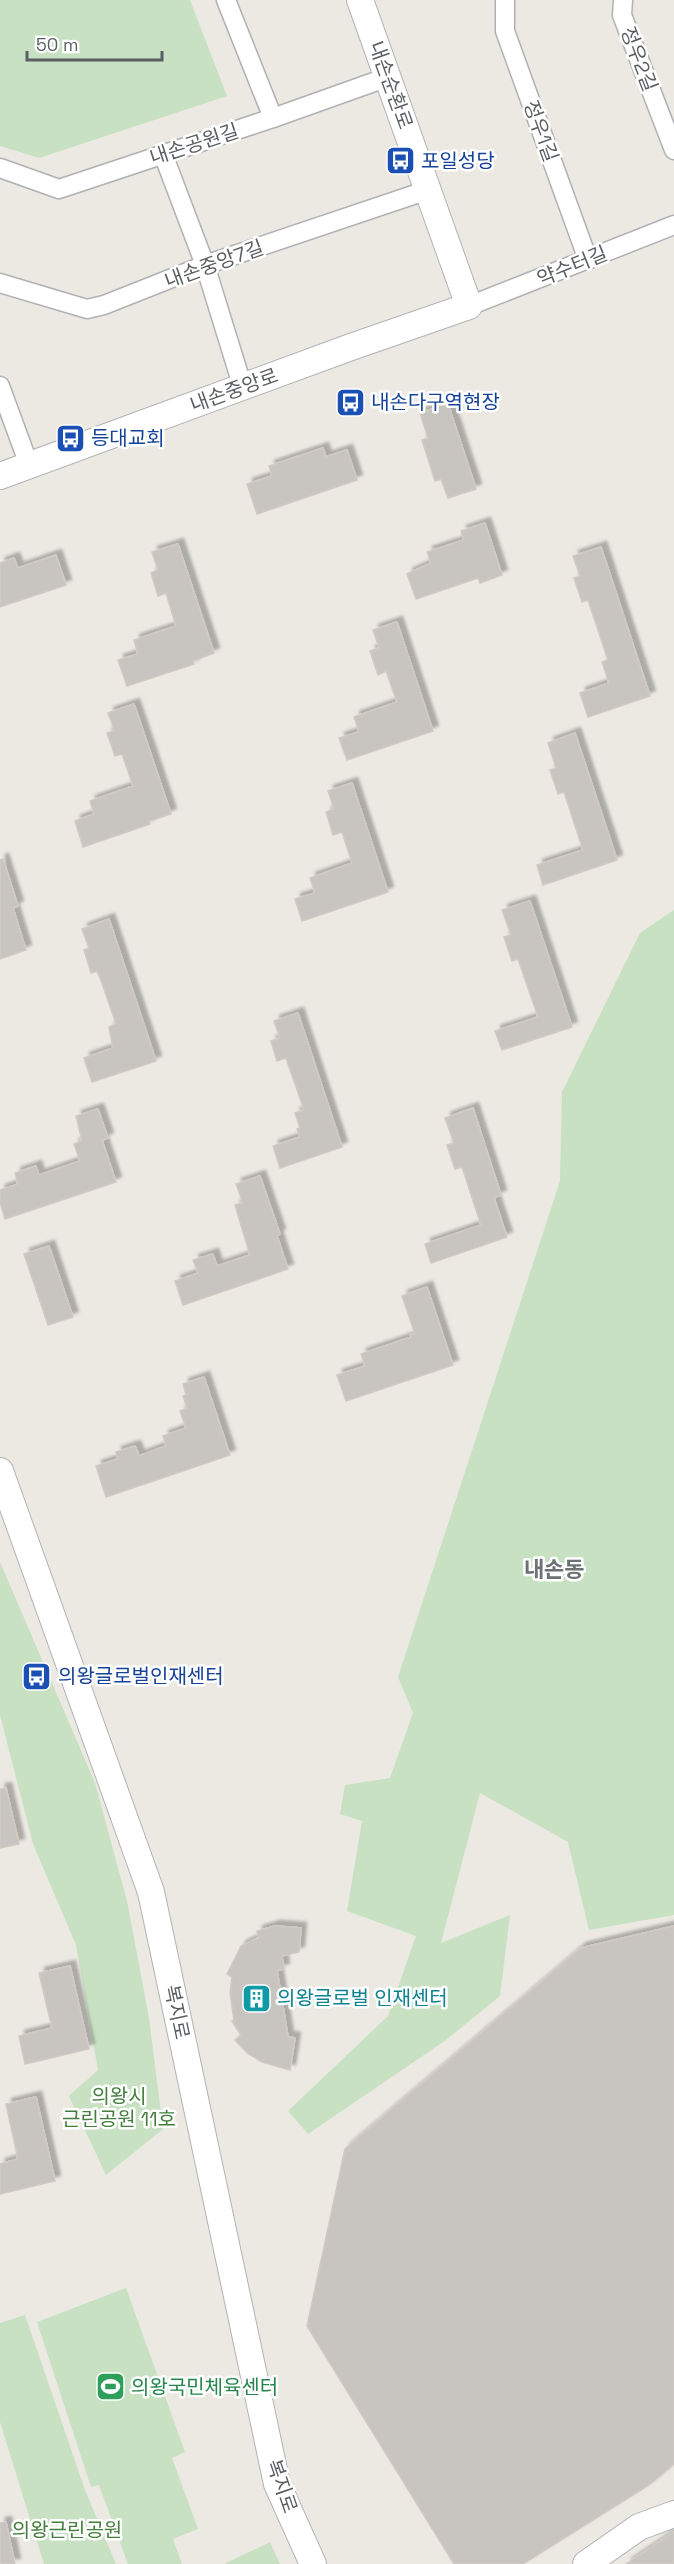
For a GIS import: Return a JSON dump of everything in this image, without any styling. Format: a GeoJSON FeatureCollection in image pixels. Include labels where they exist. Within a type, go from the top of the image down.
{"type":"FeatureCollection","features":[{"type":"Feature","properties":{"kind":"street"},"geometry":{"type":"LineString","coordinates":[[226,0],[273,118]]}},
{"type":"Feature","properties":{"kind":"street","name":"내손순환로"},"geometry":{"type":"LineString","coordinates":[[360,0],[469,306]]}},
{"type":"Feature","properties":{"kind":"street","name":"정우1길"},"geometry":{"type":"LineString","coordinates":[[505,0],[505,32],[588,260]]}},
{"type":"Feature","properties":{"kind":"street","name":"정우2길"},"geometry":{"type":"LineString","coordinates":[[623,0],[622,15],[674,150]]}},
{"type":"Feature","properties":{"kind":"street","name":"내손공원길"},"geometry":{"type":"LineString","coordinates":[[0,168],[59,189],[273,118],[388,76]]}},
{"type":"Feature","properties":{"kind":"street"},"geometry":{"type":"LineString","coordinates":[[163,154],[205,265],[243,388]]}},
{"type":"Feature","properties":{"kind":"street","name":"내손중앙7길"},"geometry":{"type":"LineString","coordinates":[[0,283],[87,309],[104,306],[205,265],[428,190]]}},
{"type":"Feature","properties":{"kind":"street","name":"약수터길"},"geometry":{"type":"LineString","coordinates":[[469,306],[674,225]]}},
{"type":"Feature","properties":{"kind":"street","name":"내손중앙로"},"geometry":{"type":"LineString","coordinates":[[0,476],[132,426],[469,306]]}},
{"type":"Feature","properties":{"kind":"street"},"geometry":{"type":"LineString","coordinates":[[0,386],[29,465]]}},
{"type":"Feature","properties":{"kind":"street","name":"복지로"},"geometry":{"type":"LineString","coordinates":[[0,1471],[151,1892],[277,2484],[313,2564]]}},
{"type":"Feature","properties":{"kind":"street"},"geometry":{"type":"LineString","coordinates":[[586,2564],[639,2527],[674,2514]]}},
{"type":"Feature","properties":{"kind":"green space"},"geometry":{"type":"Polygon","coordinates":[[[0,0],[190,0],[227,96],[39,158],[0,146],[0,0]]]}},
{"type":"Feature","properties":{"kind":"green space"},"geometry":{"type":"Polygon","coordinates":[[[674,910],[674,1915],[589,1930],[568,1842],[480,1793],[441,1943],[510,1915],[500,1996],[446,2040],[308,2134],[288,2111],[388,2016],[416,1936],[347,1911],[362,1821],[340,1814],[345,1785],[390,1778],[413,1713],[398,1677],[560,1181],[562,1092],[640,933],[674,910]]]}},
{"type":"Feature","properties":{"kind":"green space","name":"의왕시 근린공원 11호"},"geometry":{"type":"Polygon","coordinates":[[[0,1562],[95,1783],[127,1901],[149,2018],[163,2129],[106,2175],[69,2096],[98,2070],[76,1945],[33,1844],[0,1715],[0,1562]]]}},
{"type":"Feature","properties":{"kind":"green space","name":"의왕국민체육센터"},"geometry":{"type":"Polygon","coordinates":[[[126,2288],[185,2452],[172,2458],[198,2529],[173,2539],[182,2564],[128,2564],[99,2485],[91,2487],[37,2322],[126,2288]]]}},
{"type":"Feature","properties":{"kind":"green space","name":"의왕근린공원"},"geometry":{"type":"Polygon","coordinates":[[[25,2315],[85,2490],[116,2564],[44,2564],[0,2422],[0,2323],[25,2315]]]}},
{"type":"Feature","properties":{"kind":"green space"},"geometry":{"type":"Polygon","coordinates":[[[270,2542],[280,2564],[224,2564],[270,2542]]]}},
{"type":"Feature","properties":{"kind":"building"},"geometry":{"type":"Polygon","coordinates":[[[448,404],[476,489],[448,498],[441,479],[435,481],[422,440],[428,438],[420,413],[448,404]]]}},
{"type":"Feature","properties":{"kind":"building"},"geometry":{"type":"Polygon","coordinates":[[[323,448],[326,457],[347,450],[357,480],[257,514],[247,484],[272,476],[269,466],[323,448]]]}},
{"type":"Feature","properties":{"kind":"building"},"geometry":{"type":"Polygon","coordinates":[[[485,523],[502,575],[480,583],[478,578],[416,599],[407,574],[431,563],[427,552],[464,540],[461,531],[485,523]]]}},
{"type":"Feature","properties":{"kind":"building"},"geometry":{"type":"Polygon","coordinates":[[[178,544],[214,653],[193,661],[194,664],[127,686],[118,660],[138,654],[134,640],[176,626],[166,593],[158,596],[151,573],[158,570],[152,552],[178,544]]]}},
{"type":"Feature","properties":{"kind":"building"},"geometry":{"type":"Polygon","coordinates":[[[601,547],[650,696],[588,717],[580,693],[609,683],[602,662],[608,660],[588,600],[582,602],[574,578],[580,576],[573,556],[601,547]]]}},
{"type":"Feature","properties":{"kind":"building"},"geometry":{"type":"Polygon","coordinates":[[[56,555],[66,585],[0,607],[0,563],[14,558],[18,568],[56,555]]]}},
{"type":"Feature","properties":{"kind":"building"},"geometry":{"type":"Polygon","coordinates":[[[397,622],[433,731],[347,760],[339,738],[359,732],[354,717],[397,702],[386,671],[378,675],[370,651],[379,648],[373,630],[397,622]]]}},
{"type":"Feature","properties":{"kind":"building"},"geometry":{"type":"Polygon","coordinates":[[[134,704],[171,814],[149,821],[150,824],[83,847],[75,821],[94,814],[90,801],[133,786],[122,754],[115,756],[107,733],[115,731],[108,713],[134,704]]]}},
{"type":"Feature","properties":{"kind":"building"},"geometry":{"type":"Polygon","coordinates":[[[575,733],[617,860],[543,885],[537,865],[583,850],[564,792],[558,794],[550,770],[556,768],[548,743],[575,733]]]}},
{"type":"Feature","properties":{"kind":"building"},"geometry":{"type":"Polygon","coordinates":[[[352,783],[388,892],[302,921],[295,899],[315,893],[310,878],[352,863],[342,832],[333,835],[326,812],[334,809],[328,791],[352,783]]]}},
{"type":"Feature","properties":{"kind":"building"},"geometry":{"type":"Polygon","coordinates":[[[3,859],[18,906],[13,908],[26,950],[0,959],[0,860],[3,859]]]}},
{"type":"Feature","properties":{"kind":"building"},"geometry":{"type":"Polygon","coordinates":[[[530,901],[572,1027],[502,1050],[495,1031],[538,1017],[518,959],[512,961],[504,937],[511,935],[502,910],[530,901]]]}},
{"type":"Feature","properties":{"kind":"building"},"geometry":{"type":"Polygon","coordinates":[[[109,919],[156,1061],[92,1082],[84,1058],[113,1048],[109,1027],[116,1024],[97,971],[91,973],[84,950],[89,948],[82,929],[109,919]]]}},
{"type":"Feature","properties":{"kind":"building"},"geometry":{"type":"Polygon","coordinates":[[[298,1013],[342,1147],[280,1168],[273,1146],[300,1137],[297,1129],[300,1128],[295,1113],[304,1110],[286,1058],[277,1061],[271,1041],[280,1038],[274,1021],[298,1013]]]}},
{"type":"Feature","properties":{"kind":"building"},"geometry":{"type":"Polygon","coordinates":[[[473,1108],[501,1195],[494,1198],[507,1237],[431,1263],[425,1244],[481,1225],[462,1167],[455,1169],[447,1145],[454,1143],[445,1118],[473,1108]]]}},
{"type":"Feature","properties":{"kind":"building"},"geometry":{"type":"Polygon","coordinates":[[[98,1109],[108,1138],[102,1140],[116,1182],[5,1219],[0,1202],[0,1190],[18,1184],[15,1173],[36,1166],[39,1175],[80,1161],[74,1144],[82,1141],[76,1116],[98,1109]]]}},
{"type":"Feature","properties":{"kind":"building"},"geometry":{"type":"Polygon","coordinates":[[[260,1176],[280,1234],[277,1236],[288,1269],[183,1305],[175,1281],[198,1273],[193,1260],[213,1254],[217,1266],[250,1255],[235,1205],[243,1203],[236,1184],[260,1176]]]}},
{"type":"Feature","properties":{"kind":"building"},"geometry":{"type":"Polygon","coordinates":[[[49,1246],[73,1317],[48,1325],[24,1254],[49,1246]]]}},
{"type":"Feature","properties":{"kind":"building"},"geometry":{"type":"Polygon","coordinates":[[[427,1287],[453,1365],[346,1401],[337,1375],[365,1366],[361,1354],[415,1334],[402,1296],[427,1287]]]}},
{"type":"Feature","properties":{"kind":"building"},"geometry":{"type":"Polygon","coordinates":[[[204,1377],[230,1455],[106,1497],[96,1466],[118,1459],[116,1452],[135,1446],[139,1456],[166,1446],[163,1436],[186,1428],[180,1411],[187,1408],[183,1396],[186,1395],[183,1384],[204,1377]]]}},
{"type":"Feature","properties":{"kind":"building"},"geometry":{"type":"Polygon","coordinates":[[[6,1788],[19,1844],[0,1848],[0,1789],[6,1788]]]}},
{"type":"Feature","properties":{"kind":"building","name":"의왕글로벌 인재센터"},"geometry":{"type":"Polygon","coordinates":[[[275,1926],[301,1928],[299,1952],[282,1956],[284,1969],[277,1970],[288,2037],[295,2038],[290,2070],[262,2062],[247,2053],[235,2040],[241,2035],[232,2021],[234,2020],[230,1993],[232,1977],[227,1974],[241,1946],[258,1938],[257,1931],[275,1926]]]}},
{"type":"Feature","properties":{"kind":"building"},"geometry":{"type":"Polygon","coordinates":[[[674,1926],[674,2464],[649,2485],[523,2564],[454,2564],[307,2326],[345,2149],[581,1948],[674,1926]]]}},
{"type":"Feature","properties":{"kind":"building"},"geometry":{"type":"Polygon","coordinates":[[[70,1966],[89,2049],[25,2064],[19,2036],[52,2028],[39,1973],[70,1966]]]}},
{"type":"Feature","properties":{"kind":"building"},"geometry":{"type":"Polygon","coordinates":[[[36,2097],[55,2181],[0,2194],[0,2164],[18,2159],[6,2104],[36,2097]]]}},
{"type":"Feature","properties":{"kind":"building"},"geometry":{"type":"Polygon","coordinates":[[[6,2522],[15,2564],[0,2564],[0,2523],[6,2522]]]}},
{"type":"Feature","properties":{"kind":"building"},"geometry":{"type":"Polygon","coordinates":[[[674,2532],[674,2564],[626,2564],[674,2532]]]}},
{"type":"Feature","properties":{"kind":"place","name":"포일성당"},"geometry":{"type":"Point","coordinates":[400,161]}},
{"type":"Feature","properties":{"kind":"place","name":"내손다구역현장"},"geometry":{"type":"Point","coordinates":[350,402]}},
{"type":"Feature","properties":{"kind":"place","name":"등대교회"},"geometry":{"type":"Point","coordinates":[70,438]}},
{"type":"Feature","properties":{"kind":"place","name":"의왕글로벌인재센터"},"geometry":{"type":"Point","coordinates":[37,1676]}},
{"type":"Feature","properties":{"kind":"place","name":"의왕글로벌 인재센터"},"geometry":{"type":"Point","coordinates":[256,1998]}},
{"type":"Feature","properties":{"kind":"place","name":"의왕국민체육센터"},"geometry":{"type":"Point","coordinates":[110,2387]}},
{"type":"Feature","properties":{"kind":"district","name":"내손동"},"geometry":{"type":"Point","coordinates":[554,1569]}}]}
